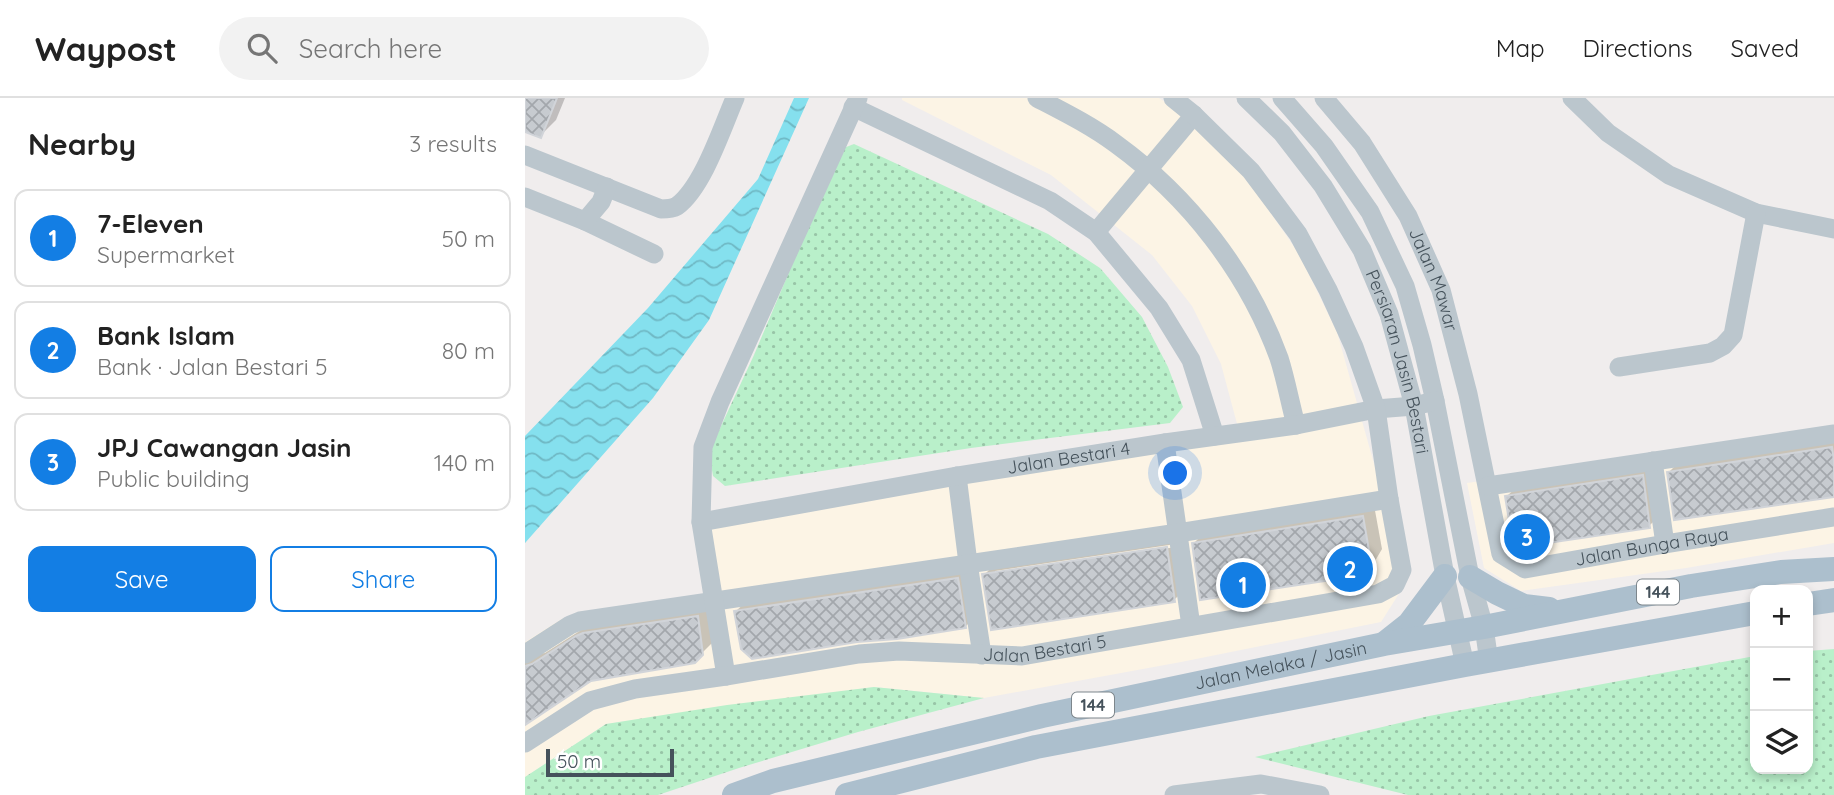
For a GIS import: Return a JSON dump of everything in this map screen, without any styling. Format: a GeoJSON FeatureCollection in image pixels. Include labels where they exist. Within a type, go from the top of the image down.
{"type":"FeatureCollection","features":[{"type":"Feature","properties":{"kind":"main road","name":"Jalan Melaka / Jasin"},"geometry":{"type":"LineString","coordinates":[[734,795],[773,781],[1042,716],[1384,644],[1691,586],[1781,572],[1834,569]]}},
{"type":"Feature","properties":{"kind":"main road"},"geometry":{"type":"LineString","coordinates":[[1384,644],[1409,624],[1445,576]]}},
{"type":"Feature","properties":{"kind":"main road"},"geometry":{"type":"LineString","coordinates":[[1470,577],[1524,606],[1560,611]]}},
{"type":"Feature","properties":{"kind":"main road"},"geometry":{"type":"LineString","coordinates":[[1813,603],[1834,600]]}},
{"type":"Feature","properties":{"kind":"main road","name":"Jalan Melaka / Jasin"},"geometry":{"type":"LineString","coordinates":[[847,795],[1036,747],[1750,614]]}},
{"type":"Feature","properties":{"kind":"street"},"geometry":{"type":"LineString","coordinates":[[525,155],[661,209],[669,209],[676,206],[698,182],[735,98]]}},
{"type":"Feature","properties":{"kind":"street"},"geometry":{"type":"LineString","coordinates":[[1037,98],[1079,120],[1116,144],[1192,212],[1219,246],[1261,315],[1279,360],[1296,425]]}},
{"type":"Feature","properties":{"kind":"street","name":"Jalan Bestari 5"},"geometry":{"type":"LineString","coordinates":[[525,743],[590,701],[635,689],[859,654],[899,652],[1022,656],[1378,594],[1395,585],[1402,570],[1376,409],[1354,347],[1298,233],[1251,171],[1194,114],[1173,98]]}},
{"type":"Feature","properties":{"kind":"street","name":"Persiaran Jasin Bestari"},"geometry":{"type":"LineString","coordinates":[[1245,98],[1282,133],[1315,175],[1362,250],[1389,314],[1414,406],[1457,631],[1477,663]]}},
{"type":"Feature","properties":{"kind":"street","name":"Persiaran Jasin Bestari"},"geometry":{"type":"LineString","coordinates":[[1282,98],[1324,146],[1370,212],[1405,286],[1435,401],[1470,577],[1484,627],[1477,663]]}},
{"type":"Feature","properties":{"kind":"street","name":"Jalan Mawar"},"geometry":{"type":"LineString","coordinates":[[1324,98],[1362,143],[1401,206],[1441,290],[1488,486]]}},
{"type":"Feature","properties":{"kind":"street"},"geometry":{"type":"LineString","coordinates":[[1572,98],[1608,134],[1669,175],[1756,213],[1834,229]]}},
{"type":"Feature","properties":{"kind":"street"},"geometry":{"type":"LineString","coordinates":[[726,676],[701,522],[703,447],[715,413],[855,103],[1050,201],[1096,232],[1159,309],[1191,360],[1215,436]]}},
{"type":"Feature","properties":{"kind":"street"},"geometry":{"type":"LineString","coordinates":[[1096,232],[1194,114]]}},
{"type":"Feature","properties":{"kind":"street"},"geometry":{"type":"LineString","coordinates":[[585,221],[601,202],[607,187]]}},
{"type":"Feature","properties":{"kind":"street"},"geometry":{"type":"LineString","coordinates":[[525,197],[585,221],[654,254]]}},
{"type":"Feature","properties":{"kind":"street"},"geometry":{"type":"LineString","coordinates":[[1619,367],[1710,353],[1723,346],[1733,335],[1756,213]]}},
{"type":"Feature","properties":{"kind":"street","name":"Jalan Bestari 4"},"geometry":{"type":"LineString","coordinates":[[701,522],[957,476],[1296,425],[1376,409],[1414,406],[1435,401]]}},
{"type":"Feature","properties":{"kind":"street"},"geometry":{"type":"LineString","coordinates":[[1488,486],[1834,434]]}},
{"type":"Feature","properties":{"kind":"street"},"geometry":{"type":"LineString","coordinates":[[1165,443],[1191,626]]}},
{"type":"Feature","properties":{"kind":"street"},"geometry":{"type":"LineString","coordinates":[[1653,461],[1665,544]]}},
{"type":"Feature","properties":{"kind":"street"},"geometry":{"type":"LineString","coordinates":[[957,476],[982,655]]}},
{"type":"Feature","properties":{"kind":"street","name":"Jalan Bunga Raya"},"geometry":{"type":"LineString","coordinates":[[1488,486],[1501,554],[1525,569],[1834,517]]}},
{"type":"Feature","properties":{"kind":"street"},"geometry":{"type":"LineString","coordinates":[[525,654],[580,621],[1178,533],[1389,499]]}},
{"type":"Feature","properties":{"kind":"street"},"geometry":{"type":"LineString","coordinates":[[1174,795],[1261,784],[1320,795]]}},
{"type":"Feature","properties":{"kind":"shaded area"},"geometry":{"type":"Polygon","coordinates":[[[902,98],[1159,98],[1174,108],[1245,176],[1299,254],[1337,332],[1407,581],[1381,622],[984,698],[874,687],[606,724],[525,777],[525,642],[563,618],[708,596],[693,514],[1240,435],[1221,364],[1192,306],[1152,255],[1051,175],[902,98]]]}},
{"type":"Feature","properties":{"kind":"shaded area"},"geometry":{"type":"Polygon","coordinates":[[[1834,428],[1834,543],[1686,568],[1521,591],[1484,568],[1467,483],[1834,428]]]}},
{"type":"Feature","properties":{"kind":"green space"},"geometry":{"type":"Polygon","coordinates":[[[854,144],[1048,234],[1100,268],[1142,317],[1168,367],[1183,407],[1170,423],[971,448],[725,486],[713,476],[709,452],[754,355],[841,149],[854,144]]]}},
{"type":"Feature","properties":{"kind":"green space"},"geometry":{"type":"Polygon","coordinates":[[[1834,649],[1834,795],[1408,795],[1255,757],[1429,716],[1750,657],[1750,774],[1813,774],[1813,651],[1834,649]]]}},
{"type":"Feature","properties":{"kind":"green space"},"geometry":{"type":"Polygon","coordinates":[[[874,687],[984,698],[858,732],[658,795],[525,795],[525,777],[606,724],[727,705],[874,687]]]}},
{"type":"Feature","properties":{"kind":"water"},"geometry":{"type":"Polygon","coordinates":[[[794,98],[809,98],[709,320],[653,398],[525,543],[525,436],[648,308],[758,179],[794,98]]]}},
{"type":"Feature","properties":{"kind":"building"},"geometry":{"type":"Polygon","coordinates":[[[525,98],[557,98],[541,138],[525,132],[525,98]]]}},
{"type":"Feature","properties":{"kind":"building"},"geometry":{"type":"Polygon","coordinates":[[[1832,447],[1834,497],[1674,520],[1667,472],[1832,447]]]}},
{"type":"Feature","properties":{"kind":"building"},"geometry":{"type":"Polygon","coordinates":[[[1643,475],[1650,528],[1521,547],[1512,539],[1505,496],[1643,475]]]}},
{"type":"Feature","properties":{"kind":"building"},"geometry":{"type":"Polygon","coordinates":[[[1363,516],[1371,562],[1364,575],[1200,600],[1192,543],[1363,516]]]}},
{"type":"Feature","properties":{"kind":"building"},"geometry":{"type":"Polygon","coordinates":[[[1167,547],[1175,602],[991,630],[982,574],[1167,547]]]}},
{"type":"Feature","properties":{"kind":"building"},"geometry":{"type":"Polygon","coordinates":[[[958,578],[966,628],[752,659],[741,649],[734,611],[958,578]]]}},
{"type":"Feature","properties":{"kind":"building"},"geometry":{"type":"Polygon","coordinates":[[[698,616],[703,655],[695,663],[591,681],[525,725],[525,666],[583,633],[698,616]]]}},
{"type":"Feature","properties":{"kind":"place","name":"JPJ Cawangan Jasin"},"geometry":{"type":"Point","coordinates":[1527,537]}},
{"type":"Feature","properties":{"kind":"place","name":"Bank Islam"},"geometry":{"type":"Point","coordinates":[1350,569]}},
{"type":"Feature","properties":{"kind":"place","name":"7-Eleven"},"geometry":{"type":"Point","coordinates":[1243,585]}}]}
